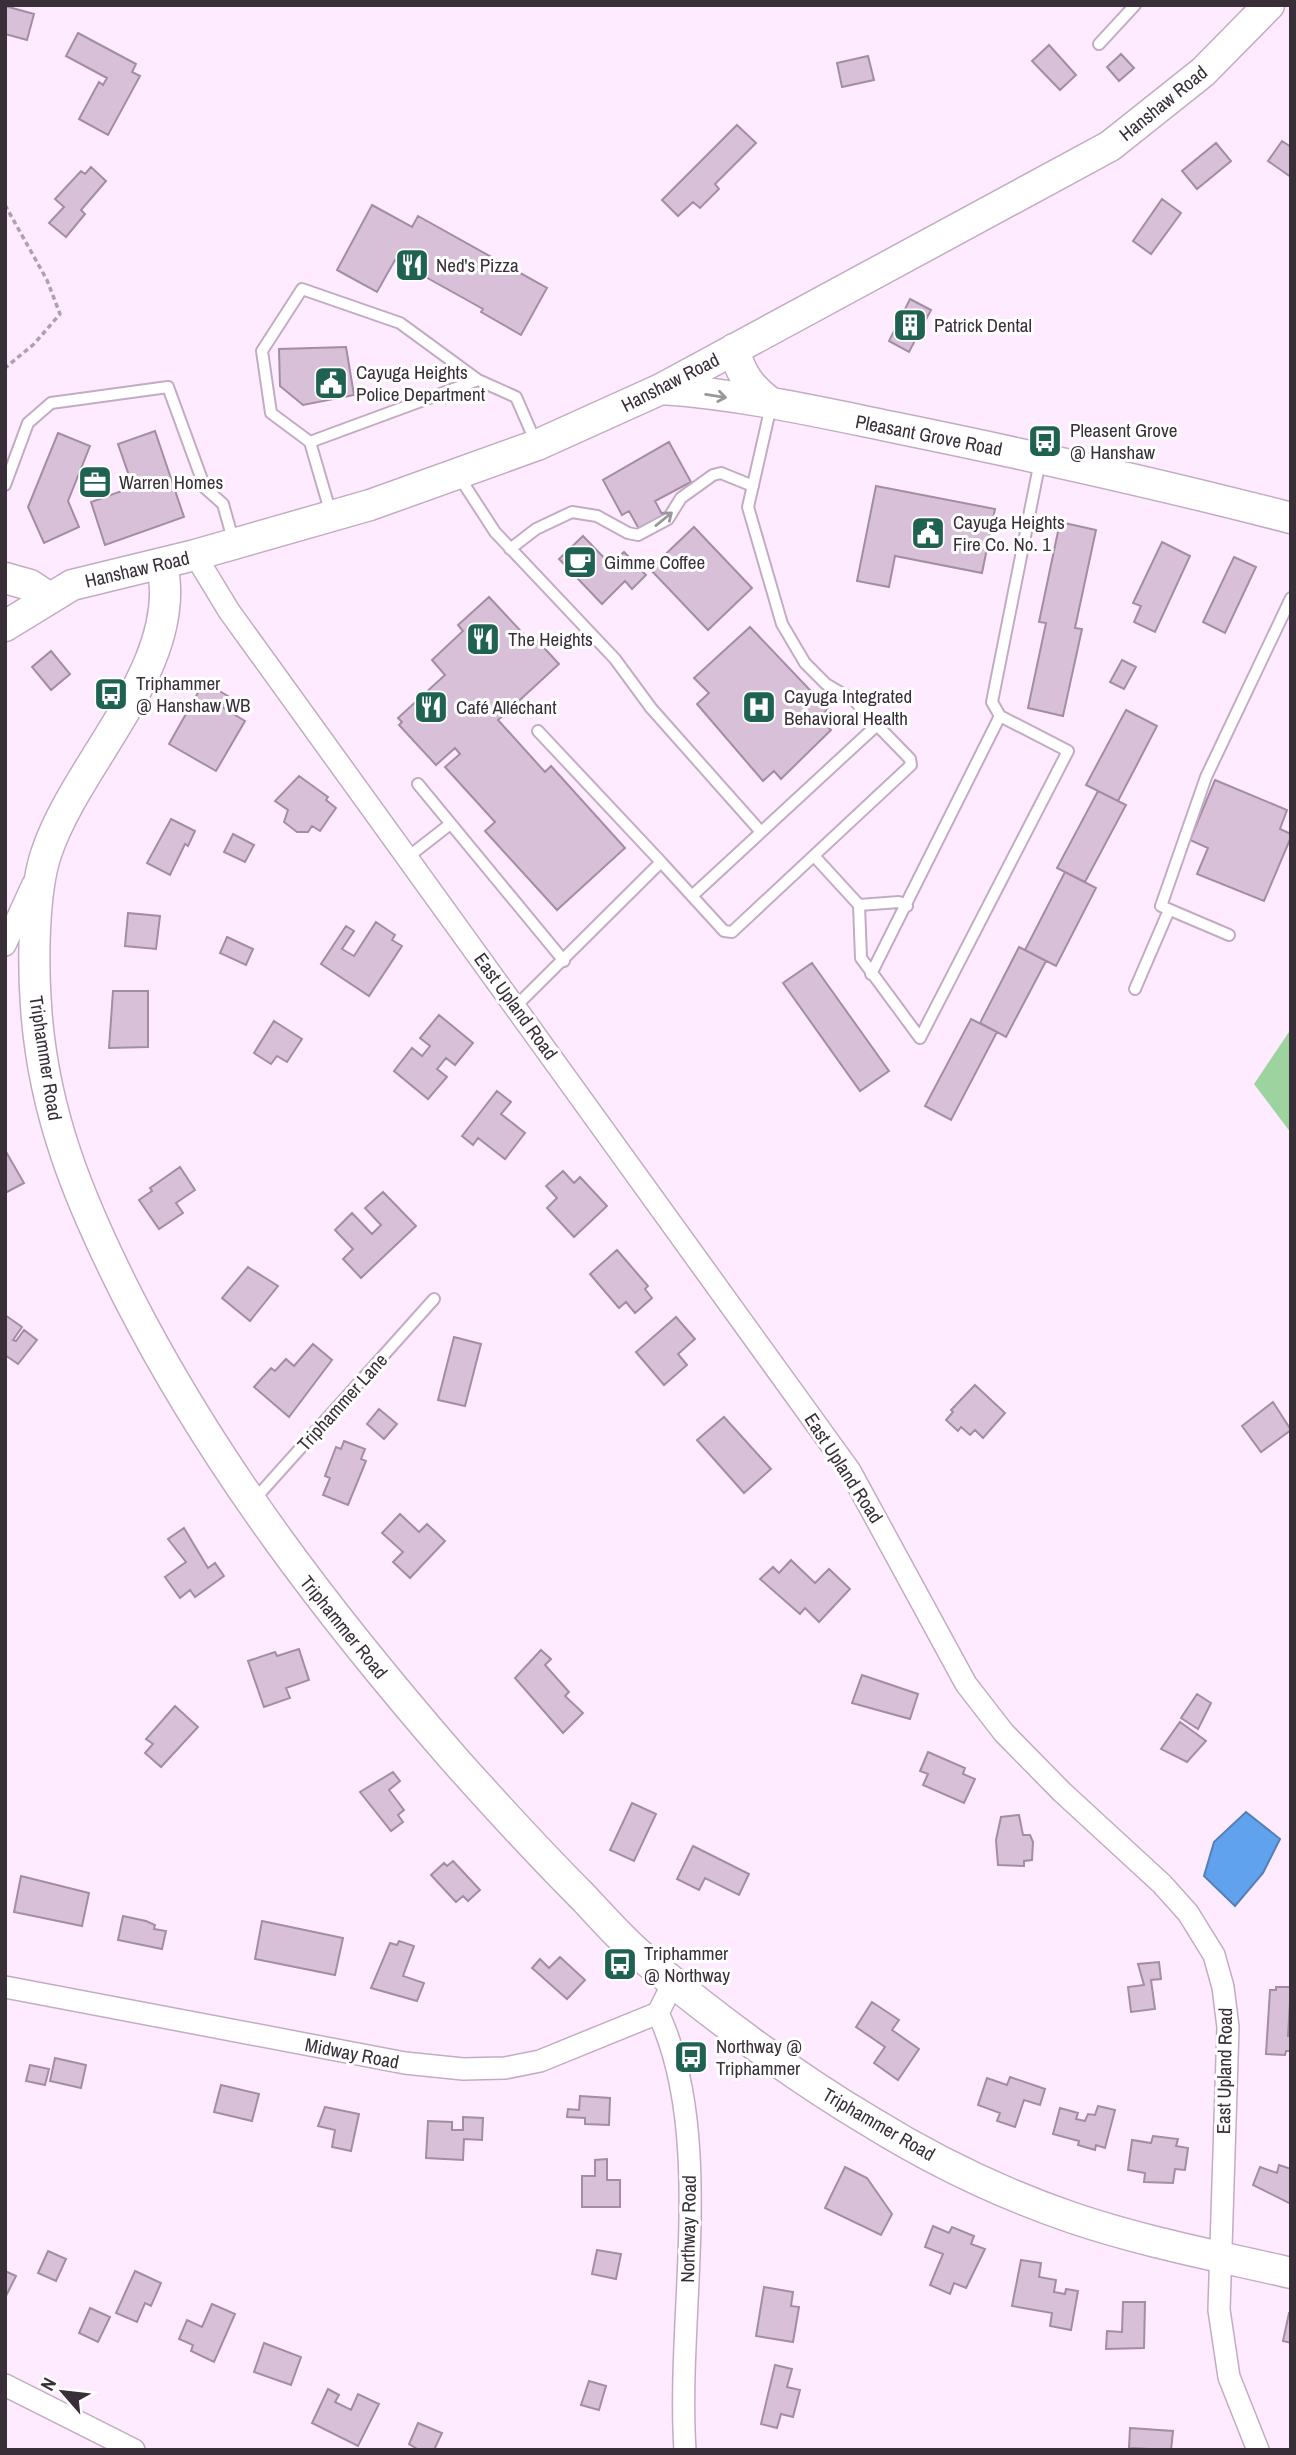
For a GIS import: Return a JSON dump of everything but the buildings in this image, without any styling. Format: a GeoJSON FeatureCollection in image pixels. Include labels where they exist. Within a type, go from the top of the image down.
{"type":"FeatureCollection","features":[{"type":"Feature","properties":{"kind":"street","name":"Hanshaw Road"},"geometry":{"type":"LineString","coordinates":[[5,626],[48,597],[72,585],[234,544],[458,475],[537,445],[661,389],[1110,146],[1203,72],[1269,5]]}},
{"type":"Feature","properties":{"kind":"street","name":"Pleasant Grove Road"},"geometry":{"type":"LineString","coordinates":[[734,349],[743,377],[750,387],[772,403]]}},
{"type":"Feature","properties":{"kind":"street","name":"Pleasant Grove Road"},"geometry":{"type":"LineString","coordinates":[[661,389],[772,403],[1041,458],[1291,518]]}},
{"type":"Feature","properties":{"kind":"street","name":"East Upland Road"},"geometry":{"type":"LineString","coordinates":[[195,555],[229,611],[850,1471],[965,1684],[1004,1734],[1062,1792],[1162,1884],[1188,1913],[1214,1955],[1223,1987],[1228,2027],[1219,2310],[1228,2377],[1258,2450]]}},
{"type":"Feature","properties":{"kind":"street","name":"Triphammer Road"},"geometry":{"type":"LineString","coordinates":[[162,564],[165,601],[156,648],[45,856],[35,936],[36,998],[49,1102],[88,1218],[143,1327],[200,1428],[250,1505],[342,1626],[505,1817],[637,1952],[801,2078],[874,2124],[971,2176],[1071,2217],[1173,2247],[1291,2273]]}},
{"type":"Feature","properties":{"kind":"street"},"geometry":{"type":"LineString","coordinates":[[5,578],[30,585],[48,597]]}},
{"type":"Feature","properties":{"kind":"street"},"geometry":{"type":"LineString","coordinates":[[5,946],[45,856]]}},
{"type":"Feature","properties":{"kind":"street"},"geometry":{"type":"LineString","coordinates":[[657,2013],[674,1981]]}},
{"type":"Feature","properties":{"kind":"street","name":"Midway Road"},"geometry":{"type":"LineString","coordinates":[[5,1987],[405,2063],[463,2069],[505,2068],[540,2061],[657,2013]]}},
{"type":"Feature","properties":{"kind":"street","name":"Northway Road"},"geometry":{"type":"LineString","coordinates":[[657,2013],[670,2039],[679,2079],[689,2158],[685,2450]]}},
{"type":"Feature","properties":{"kind":"street"},"geometry":{"type":"LineString","coordinates":[[5,2385],[134,2450]]}},
{"type":"Feature","properties":{"kind":"lane"},"geometry":{"type":"LineString","coordinates":[[1098,44],[1135,5]]}},
{"type":"Feature","properties":{"kind":"lane"},"geometry":{"type":"LineString","coordinates":[[332,514],[310,442],[271,413],[262,351],[302,289],[400,323],[478,380],[516,397],[537,445]]}},
{"type":"Feature","properties":{"kind":"lane"},"geometry":{"type":"LineString","coordinates":[[310,442],[478,380]]}},
{"type":"Feature","properties":{"kind":"lane"},"geometry":{"type":"LineString","coordinates":[[5,485],[28,423],[51,404],[168,387],[205,488],[223,504],[234,544]]}},
{"type":"Feature","properties":{"kind":"lane"},"geometry":{"type":"LineString","coordinates":[[538,731],[724,931],[732,932],[911,765],[910,759],[855,702],[826,684],[805,663],[782,624],[748,507],[772,403]]}},
{"type":"Feature","properties":{"kind":"lane"},"geometry":{"type":"LineString","coordinates":[[815,857],[859,905],[861,957],[920,1038],[1068,751],[1000,716],[992,702],[1041,458]]}},
{"type":"Feature","properties":{"kind":"lane"},"geometry":{"type":"LineString","coordinates":[[510,549],[536,529],[572,512],[597,516],[638,536],[668,519],[681,498],[713,475],[721,473],[753,486]]}},
{"type":"Feature","properties":{"kind":"lane"},"geometry":{"type":"LineString","coordinates":[[458,475],[510,549],[615,659],[651,708],[761,832]]}},
{"type":"Feature","properties":{"kind":"lane"},"geometry":{"type":"LineString","coordinates":[[1228,935],[1161,906],[1206,777],[1291,598]]}},
{"type":"Feature","properties":{"kind":"lane"},"geometry":{"type":"LineString","coordinates":[[871,974],[1000,716]]}},
{"type":"Feature","properties":{"kind":"lane"},"geometry":{"type":"LineString","coordinates":[[692,896],[877,725]]}},
{"type":"Feature","properties":{"kind":"lane"},"geometry":{"type":"LineString","coordinates":[[418,784],[449,825],[564,961]]}},
{"type":"Feature","properties":{"kind":"lane"},"geometry":{"type":"LineString","coordinates":[[408,858],[449,825]]}},
{"type":"Feature","properties":{"kind":"lane"},"geometry":{"type":"LineString","coordinates":[[516,1006],[661,862]]}},
{"type":"Feature","properties":{"kind":"lane"},"geometry":{"type":"LineString","coordinates":[[859,905],[899,902],[907,906]]}},
{"type":"Feature","properties":{"kind":"lane"},"geometry":{"type":"LineString","coordinates":[[1135,989],[1169,910]]}},
{"type":"Feature","properties":{"kind":"lane","name":"Triphammer Lane"},"geometry":{"type":"LineString","coordinates":[[250,1505],[434,1299]]}},
{"type":"Feature","properties":{"kind":"path"},"geometry":{"type":"LineString","coordinates":[[5,205],[47,280],[60,314],[34,344],[5,368]]}},
{"type":"Feature","properties":{"kind":"green space"},"geometry":{"type":"Polygon","coordinates":[[[1291,1029],[1291,1133],[1254,1084],[1291,1029]]]}},
{"type":"Feature","properties":{"kind":"water"},"geometry":{"type":"Polygon","coordinates":[[[1246,1812],[1280,1839],[1263,1873],[1235,1906],[1204,1876],[1214,1842],[1246,1812]]]}},
{"type":"Feature","properties":{"kind":"place","name":"Ned's Pizza"},"geometry":{"type":"Point","coordinates":[412,265]}},
{"type":"Feature","properties":{"kind":"place","name":"Patrick Dental"},"geometry":{"type":"Point","coordinates":[910,325]}},
{"type":"Feature","properties":{"kind":"place","name":"Cayuga Heights Police Department"},"geometry":{"type":"Point","coordinates":[331,383]}},
{"type":"Feature","properties":{"kind":"place","name":"Pleasent Grove @ Hanshaw"},"geometry":{"type":"Point","coordinates":[1045,441]}},
{"type":"Feature","properties":{"kind":"place","name":"Warren Homes"},"geometry":{"type":"Point","coordinates":[95,482]}},
{"type":"Feature","properties":{"kind":"place","name":"Cayuga Heights Fire Co. No. 1"},"geometry":{"type":"Point","coordinates":[928,533]}},
{"type":"Feature","properties":{"kind":"place","name":"Gimme Coffee"},"geometry":{"type":"Point","coordinates":[580,562]}},
{"type":"Feature","properties":{"kind":"place","name":"The Heights"},"geometry":{"type":"Point","coordinates":[483,639]}},
{"type":"Feature","properties":{"kind":"place","name":"Triphammer @ Hanshaw WB"},"geometry":{"type":"Point","coordinates":[111,694]}},
{"type":"Feature","properties":{"kind":"place","name":"Café Alléchant"},"geometry":{"type":"Point","coordinates":[431,707]}},
{"type":"Feature","properties":{"kind":"place","name":"Cayuga Integrated Behavioral Health"},"geometry":{"type":"Point","coordinates":[759,707]}},
{"type":"Feature","properties":{"kind":"place","name":"Triphammer @ Northway"},"geometry":{"type":"Point","coordinates":[620,1964]}},
{"type":"Feature","properties":{"kind":"place","name":"Northway @ Triphammer"},"geometry":{"type":"Point","coordinates":[691,2057]}}]}
